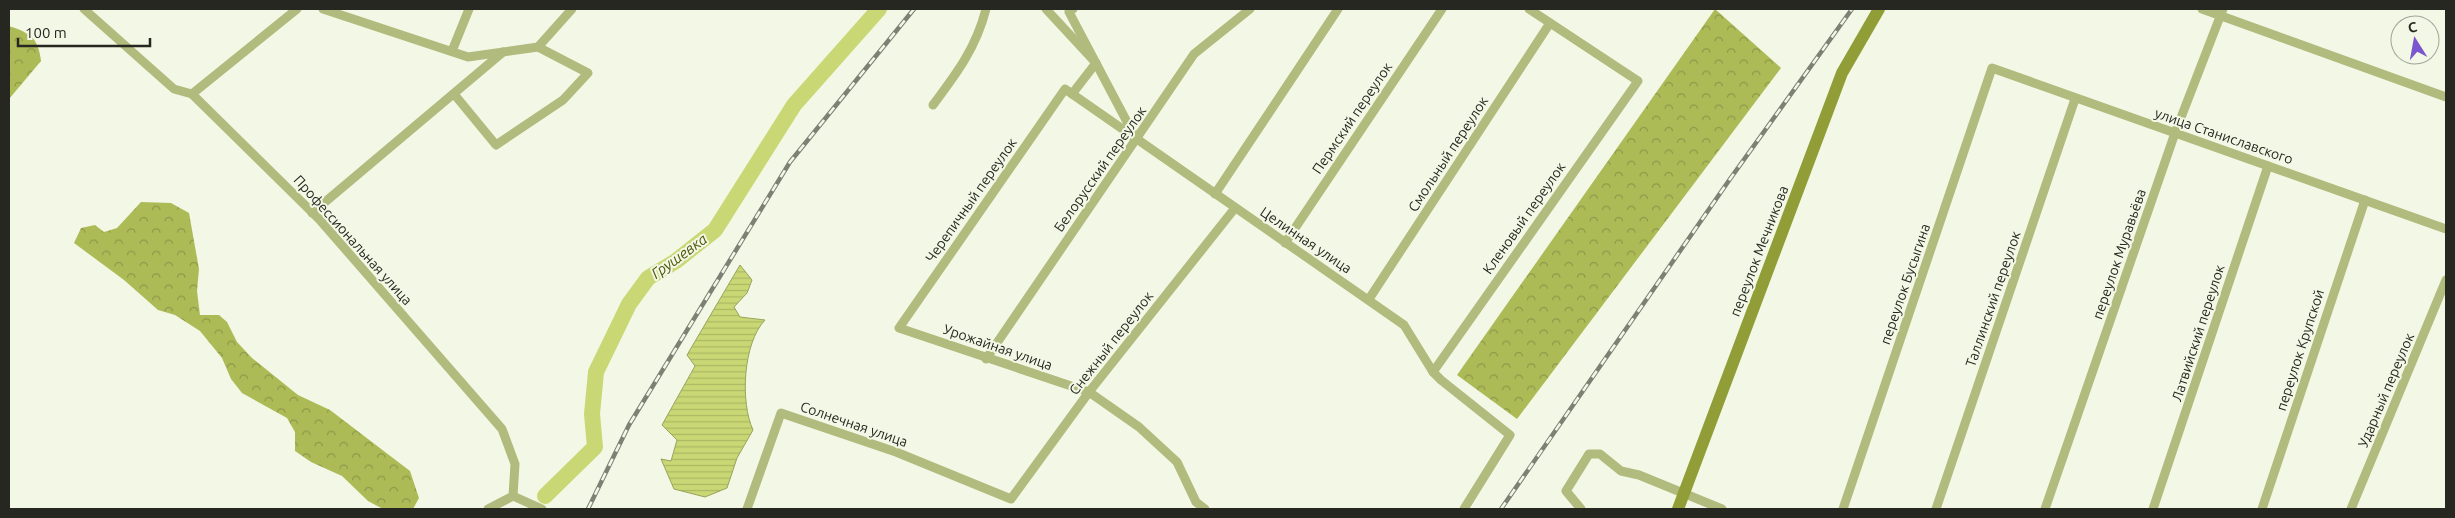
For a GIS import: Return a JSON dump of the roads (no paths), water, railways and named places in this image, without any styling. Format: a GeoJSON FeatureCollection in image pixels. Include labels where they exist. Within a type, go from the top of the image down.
{"type":"FeatureCollection","features":[{"type":"Feature","properties":{"kind":"street","name":"Профессиональная улица"},"geometry":{"type":"LineString","coordinates":[[84,9],[174,89],[192,94],[312,213],[502,429],[515,464],[513,496]]}},
{"type":"Feature","properties":{"kind":"street"},"geometry":{"type":"LineString","coordinates":[[192,94],[297,9]]}},
{"type":"Feature","properties":{"kind":"street"},"geometry":{"type":"LineString","coordinates":[[323,9],[347,12],[468,57],[538,47],[588,73],[563,100],[496,145],[454,94]]}},
{"type":"Feature","properties":{"kind":"street"},"geometry":{"type":"LineString","coordinates":[[452,51],[469,9]]}},
{"type":"Feature","properties":{"kind":"street"},"geometry":{"type":"LineString","coordinates":[[538,47],[572,9]]}},
{"type":"Feature","properties":{"kind":"street"},"geometry":{"type":"LineString","coordinates":[[933,105],[964,64],[981,28],[986,9]]}},
{"type":"Feature","properties":{"kind":"street"},"geometry":{"type":"LineString","coordinates":[[1046,9],[1096,63]]}},
{"type":"Feature","properties":{"kind":"street"},"geometry":{"type":"LineString","coordinates":[[1073,9],[1069,12],[1137,139]]}},
{"type":"Feature","properties":{"kind":"street","name":"Белорусский переулок"},"geometry":{"type":"LineString","coordinates":[[986,359],[1194,54],[1250,9]]}},
{"type":"Feature","properties":{"kind":"street"},"geometry":{"type":"LineString","coordinates":[[1215,194],[1338,9]]}},
{"type":"Feature","properties":{"kind":"street","name":"Пермский переулок"},"geometry":{"type":"LineString","coordinates":[[1285,243],[1442,9]]}},
{"type":"Feature","properties":{"kind":"street"},"geometry":{"type":"LineString","coordinates":[[1529,9],[1550,23]]}},
{"type":"Feature","properties":{"kind":"street","name":"переулок Мечникова"},"geometry":{"type":"LineString","coordinates":[[1678,509],[1842,73],[1879,9]]}},
{"type":"Feature","properties":{"kind":"street"},"geometry":{"type":"LineString","coordinates":[[2202,9],[2222,12],[2446,97]]}},
{"type":"Feature","properties":{"kind":"street","name":"переулок Муравьёва"},"geometry":{"type":"LineString","coordinates":[[2045,509],[2176,133],[2222,12]]}},
{"type":"Feature","properties":{"kind":"street","name":"Кленовый переулок"},"geometry":{"type":"LineString","coordinates":[[1433,372],[1638,81],[1550,23]]}},
{"type":"Feature","properties":{"kind":"street","name":"Смольный переулок"},"geometry":{"type":"LineString","coordinates":[[1369,299],[1550,23]]}},
{"type":"Feature","properties":{"kind":"street"},"geometry":{"type":"LineString","coordinates":[[312,213],[504,52]]}},
{"type":"Feature","properties":{"kind":"street","name":"Черепичный переулок"},"geometry":{"type":"LineString","coordinates":[[899,328],[1069,91],[1096,63]]}},
{"type":"Feature","properties":{"kind":"street","name":"улица Станиславского"},"geometry":{"type":"LineString","coordinates":[[1992,68],[2446,229]]}},
{"type":"Feature","properties":{"kind":"street","name":"переулок Бусыгина"},"geometry":{"type":"LineString","coordinates":[[1843,509],[1992,68]]}},
{"type":"Feature","properties":{"kind":"street","name":"Целинная улица"},"geometry":{"type":"LineString","coordinates":[[1069,91],[1404,325],[1433,372],[1510,435],[1464,509]]}},
{"type":"Feature","properties":{"kind":"street","name":"Таллинский переулок"},"geometry":{"type":"LineString","coordinates":[[1936,509],[2075,98]]}},
{"type":"Feature","properties":{"kind":"street","name":"Латвийский переулок"},"geometry":{"type":"LineString","coordinates":[[2153,509],[2268,166]]}},
{"type":"Feature","properties":{"kind":"street","name":"переулок Крупской"},"geometry":{"type":"LineString","coordinates":[[2262,509],[2365,200]]}},
{"type":"Feature","properties":{"kind":"street","name":"Снежный переулок"},"geometry":{"type":"LineString","coordinates":[[1012,499],[1089,392],[1235,208]]}},
{"type":"Feature","properties":{"kind":"street","name":"Ударный переулок"},"geometry":{"type":"LineString","coordinates":[[2351,509],[2446,280]]}},
{"type":"Feature","properties":{"kind":"street","name":"Урожайная улица"},"geometry":{"type":"LineString","coordinates":[[899,328],[986,359],[1089,392],[1139,427],[1177,462],[1196,502],[1205,509]]}},
{"type":"Feature","properties":{"kind":"street","name":"Солнечная улица"},"geometry":{"type":"LineString","coordinates":[[747,509],[782,413],[896,452],[1012,499]]}},
{"type":"Feature","properties":{"kind":"street"},"geometry":{"type":"LineString","coordinates":[[1581,509],[1566,491],[1589,454],[1600,454],[1621,470],[1639,475],[1722,509]]}},
{"type":"Feature","properties":{"kind":"street"},"geometry":{"type":"LineString","coordinates":[[488,509],[513,496],[542,509]]}},
{"type":"Feature","properties":{"kind":"waterway","name":"Грушевка"},"geometry":{"type":"LineString","coordinates":[[545,496],[595,447],[592,414],[596,372],[629,304],[648,278],[676,261],[715,230],[794,105],[879,9]]}},
{"type":"Feature","properties":{"kind":"railway"},"geometry":{"type":"LineString","coordinates":[[588,509],[629,425],[790,162],[914,9]]}},
{"type":"Feature","properties":{"kind":"railway"},"geometry":{"type":"LineString","coordinates":[[1501,509],[1730,179],[1852,9]]}}]}
